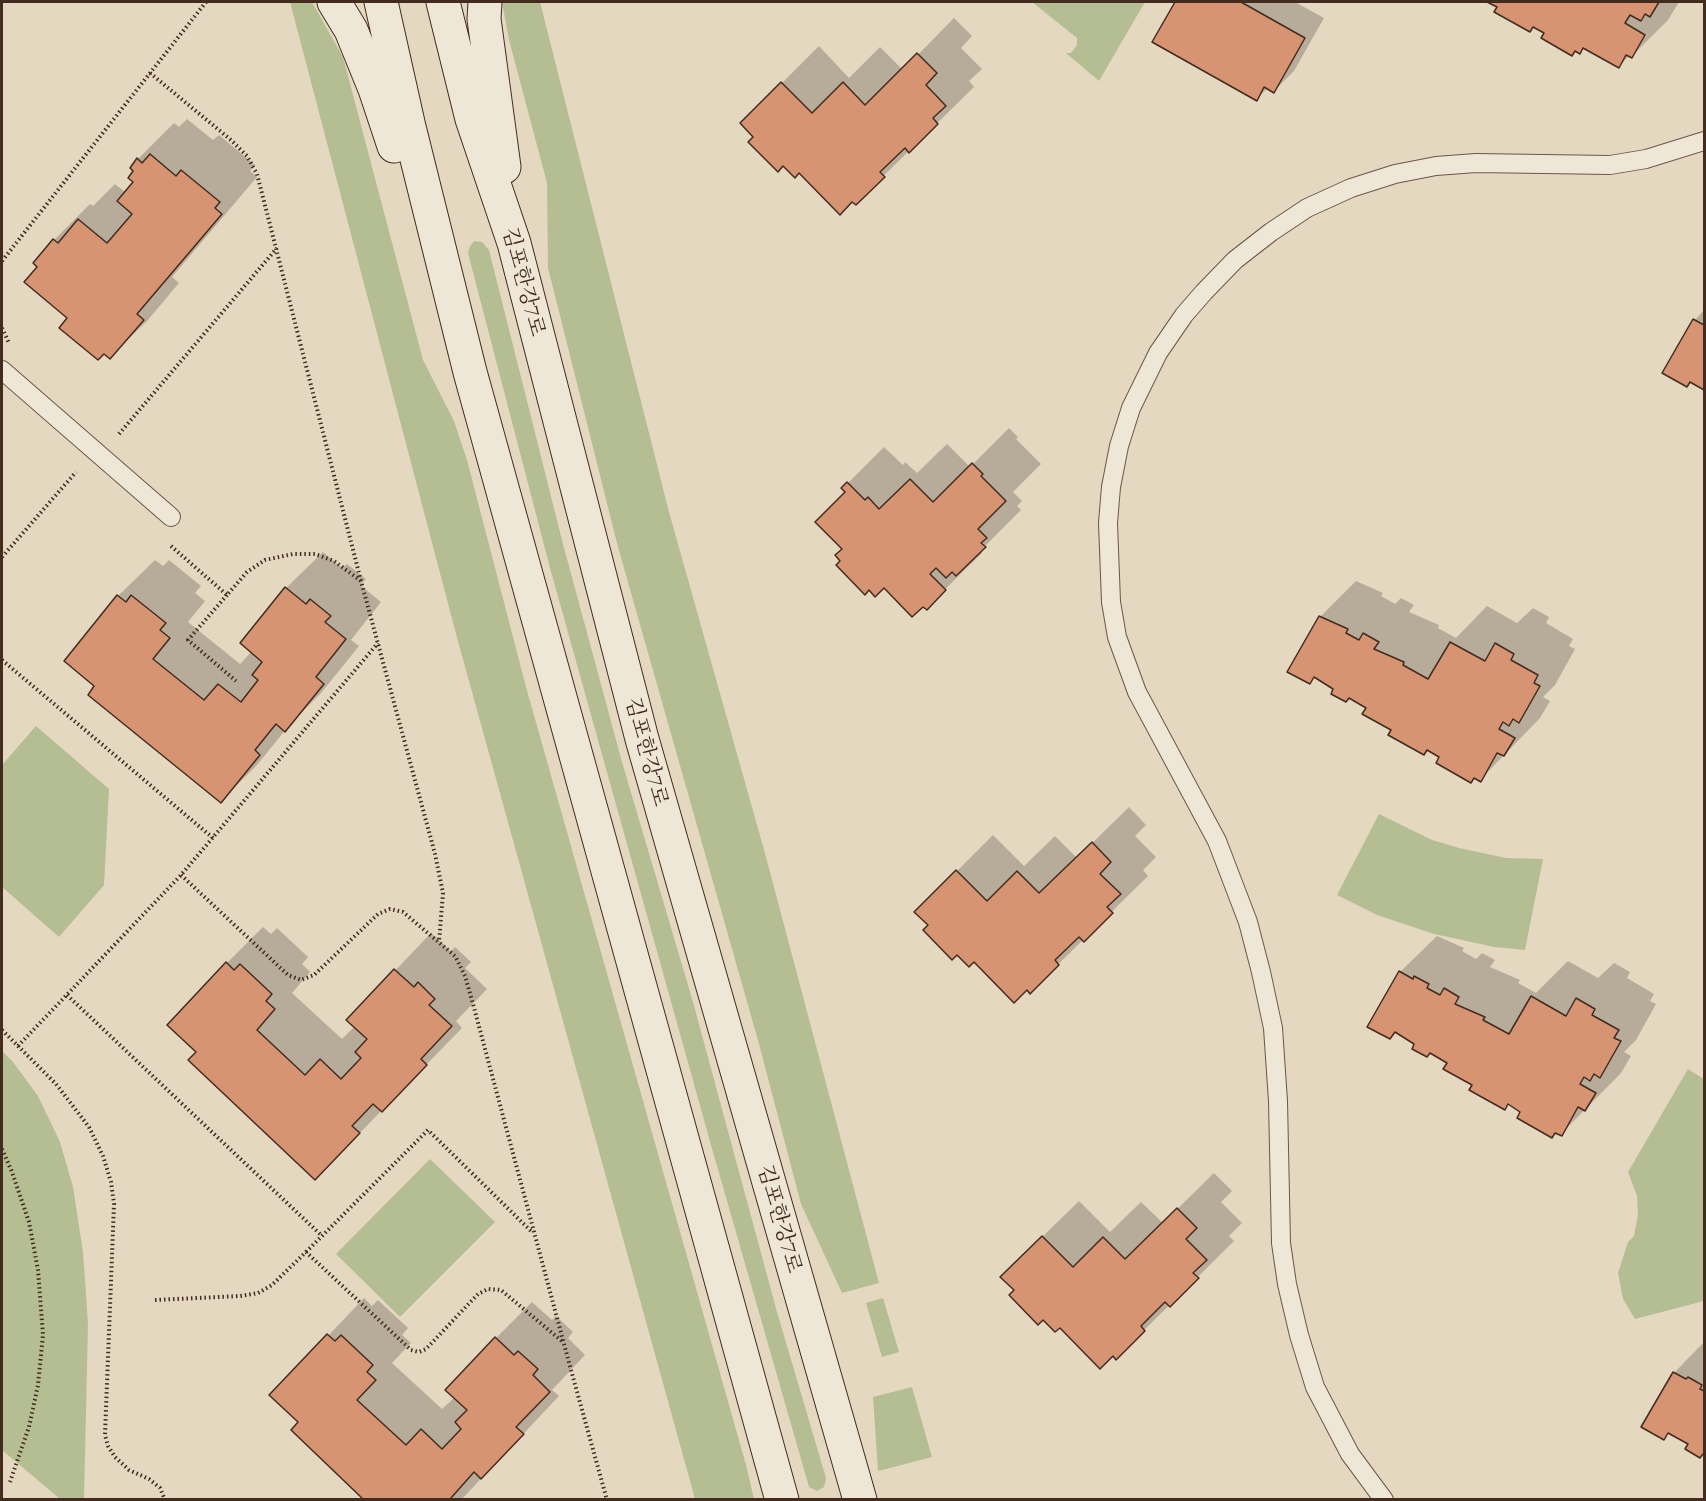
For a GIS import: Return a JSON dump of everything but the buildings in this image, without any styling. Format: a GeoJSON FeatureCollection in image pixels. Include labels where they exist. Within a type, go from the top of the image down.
{"type":"FeatureCollection","features":[{"type":"Feature","properties":{"kind":"main road"},"geometry":{"type":"LineString","coordinates":[[334,2],[351,30],[375,89],[470,372]]}},
{"type":"Feature","properties":{"kind":"main road"},"geometry":{"type":"LineString","coordinates":[[381,2],[409,127],[470,372],[782,1500]]}},
{"type":"Feature","properties":{"kind":"main road","name":"김포한강7로"},"geometry":{"type":"LineString","coordinates":[[443,2],[472,119],[514,243],[642,739],[860,1500]]}},
{"type":"Feature","properties":{"kind":"main road"},"geometry":{"type":"LineString","coordinates":[[485,2],[484,19],[514,243]]}},
{"type":"Feature","properties":{"kind":"lane"},"geometry":{"type":"LineString","coordinates":[[1384,1500],[1350,1454],[1315,1387],[1287,1284],[1281,1243],[1278,1101],[1273,1028],[1248,922],[1217,841],[1137,692],[1117,637],[1111,602],[1108,523],[1111,487],[1119,446],[1131,408],[1158,354],[1184,315],[1235,260],[1307,208],[1351,188],[1395,174],[1437,166],[1610,165],[1646,159],[1704,141]]}},
{"type":"Feature","properties":{"kind":"lane"},"geometry":{"type":"LineString","coordinates":[[2,370],[171,517]]}},
{"type":"Feature","properties":{"kind":"path"},"geometry":{"type":"LineString","coordinates":[[2,261],[206,2]]}},
{"type":"Feature","properties":{"kind":"path"},"geometry":{"type":"LineString","coordinates":[[150,73],[247,156],[256,174],[440,875],[443,910],[439,942]]}},
{"type":"Feature","properties":{"kind":"path"},"geometry":{"type":"LineString","coordinates":[[114,440],[277,248]]}},
{"type":"Feature","properties":{"kind":"path"},"geometry":{"type":"LineString","coordinates":[[2,328],[11,348]]}},
{"type":"Feature","properties":{"kind":"path"},"geometry":{"type":"LineString","coordinates":[[227,595],[188,640],[236,681]]}},
{"type":"Feature","properties":{"kind":"path"},"geometry":{"type":"LineString","coordinates":[[18,1046],[182,875],[379,643]]}},
{"type":"Feature","properties":{"kind":"path"},"geometry":{"type":"LineString","coordinates":[[2,660],[213,838]]}},
{"type":"Feature","properties":{"kind":"path"},"geometry":{"type":"LineString","coordinates":[[182,875],[288,975],[301,980],[314,975],[378,914],[390,909],[403,912],[455,956],[465,976],[607,1500]]}},
{"type":"Feature","properties":{"kind":"path"},"geometry":{"type":"LineString","coordinates":[[67,995],[321,1235]]}},
{"type":"Feature","properties":{"kind":"path"},"geometry":{"type":"LineString","coordinates":[[2,1030],[56,1084],[90,1127],[103,1156],[111,1182],[114,1204],[105,1435],[108,1446],[115,1457],[129,1470],[149,1479],[160,1488],[165,1500]]}},
{"type":"Feature","properties":{"kind":"path"},"geometry":{"type":"LineString","coordinates":[[155,1300],[240,1296],[258,1293],[272,1286],[428,1130],[534,1234]]}},
{"type":"Feature","properties":{"kind":"path"},"geometry":{"type":"LineString","coordinates":[[2,1149],[29,1222],[38,1270],[43,1335],[38,1386],[29,1427],[10,1482]]}},
{"type":"Feature","properties":{"kind":"path"},"geometry":{"type":"LineString","coordinates":[[306,1252],[411,1350],[419,1352],[426,1349],[478,1294],[488,1289],[501,1290],[563,1342]]}},
{"type":"Feature","properties":{"kind":"green space"},"geometry":{"type":"Polygon","coordinates":[[[290,2],[312,2],[343,57],[423,360],[454,421],[467,460],[526,687],[754,1499],[695,1499],[456,634],[290,2]]]}},
{"type":"Feature","properties":{"kind":"green space"},"geometry":{"type":"Polygon","coordinates":[[[502,2],[540,2],[669,512],[766,857],[879,1283],[842,1293],[801,1204],[759,1044],[618,547],[548,268],[547,183],[509,40],[502,2]]]}},
{"type":"Feature","properties":{"kind":"green space"},"geometry":{"type":"Polygon","coordinates":[[[1032,2],[1145,2],[1099,81],[1066,53],[1071,53],[1077,45],[1077,38],[1032,2]]]}},
{"type":"Feature","properties":{"kind":"green space"},"geometry":{"type":"Polygon","coordinates":[[[474,241],[482,242],[489,250],[563,544],[622,762],[693,1002],[777,1312],[826,1478],[824,1487],[817,1491],[809,1487],[550,568],[468,253],[474,241]]]}},
{"type":"Feature","properties":{"kind":"green space"},"geometry":{"type":"Polygon","coordinates":[[[36,726],[109,789],[104,885],[59,937],[2,887],[2,765],[36,726]]]}},
{"type":"Feature","properties":{"kind":"green space"},"geometry":{"type":"Polygon","coordinates":[[[1379,814],[1432,840],[1459,848],[1506,858],[1543,859],[1525,950],[1494,947],[1434,934],[1377,915],[1337,895],[1379,814]]]}},
{"type":"Feature","properties":{"kind":"green space"},"geometry":{"type":"Polygon","coordinates":[[[2,1051],[38,1096],[60,1142],[73,1187],[83,1252],[88,1324],[84,1499],[60,1499],[2,1450],[2,1051]]]}},
{"type":"Feature","properties":{"kind":"green space"},"geometry":{"type":"Polygon","coordinates":[[[1688,1069],[1704,1079],[1704,1301],[1635,1319],[1623,1299],[1618,1273],[1628,1242],[1634,1236],[1638,1215],[1637,1196],[1628,1172],[1688,1069]]]}},
{"type":"Feature","properties":{"kind":"green space"},"geometry":{"type":"Polygon","coordinates":[[[430,1159],[495,1222],[400,1317],[336,1254],[430,1159]]]}},
{"type":"Feature","properties":{"kind":"green space"},"geometry":{"type":"Polygon","coordinates":[[[883,1298],[899,1352],[882,1357],[866,1303],[883,1298]]]}},
{"type":"Feature","properties":{"kind":"green space"},"geometry":{"type":"Polygon","coordinates":[[[912,1387],[932,1457],[878,1471],[873,1397],[912,1387]]]}}]}
